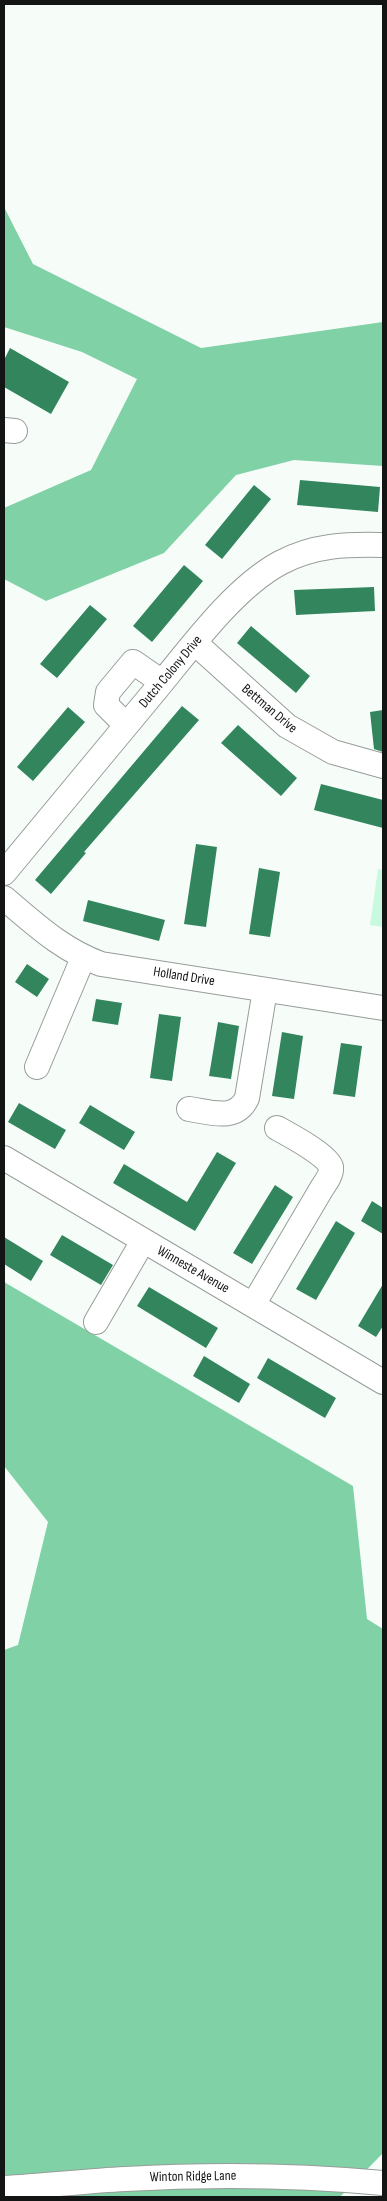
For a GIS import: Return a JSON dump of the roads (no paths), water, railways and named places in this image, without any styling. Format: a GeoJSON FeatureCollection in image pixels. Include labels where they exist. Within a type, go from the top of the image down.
{"type":"FeatureCollection","features":[{"type":"Feature","properties":{"kind":"street","name":"Dutch Colony Drive"},"geometry":{"type":"LineString","coordinates":[[4,873],[194,643],[243,590],[261,575],[280,563],[302,553],[324,547],[348,544],[383,545]]}},
{"type":"Feature","properties":{"kind":"street","name":"Bettman Drive"},"geometry":{"type":"LineString","coordinates":[[194,643],[287,726],[333,752],[383,766]]}},
{"type":"Feature","properties":{"kind":"street"},"geometry":{"type":"LineString","coordinates":[[126,725],[106,705],[108,692],[133,662],[162,682]]}},
{"type":"Feature","properties":{"kind":"street","name":"Holland Drive"},"geometry":{"type":"LineString","coordinates":[[4,898],[62,946],[100,964],[383,1008]]}},
{"type":"Feature","properties":{"kind":"street"},"geometry":{"type":"LineString","coordinates":[[37,1067],[84,958]]}},
{"type":"Feature","properties":{"kind":"street"},"geometry":{"type":"LineString","coordinates":[[189,1109],[228,1114],[243,1107],[247,1098],[265,990]]}},
{"type":"Feature","properties":{"kind":"street"},"geometry":{"type":"LineString","coordinates":[[253,1305],[330,1176],[331,1167],[328,1161],[278,1128]]}},
{"type":"Feature","properties":{"kind":"street","name":"Winneste Avenue"},"geometry":{"type":"LineString","coordinates":[[4,1158],[383,1382]]}},
{"type":"Feature","properties":{"kind":"street"},"geometry":{"type":"LineString","coordinates":[[96,1322],[144,1241]]}},
{"type":"Feature","properties":{"kind":"street","name":"Winton Ridge Lane"},"geometry":{"type":"LineString","coordinates":[[4,2188],[122,2179],[199,2176],[283,2177],[383,2183]]}}]}
